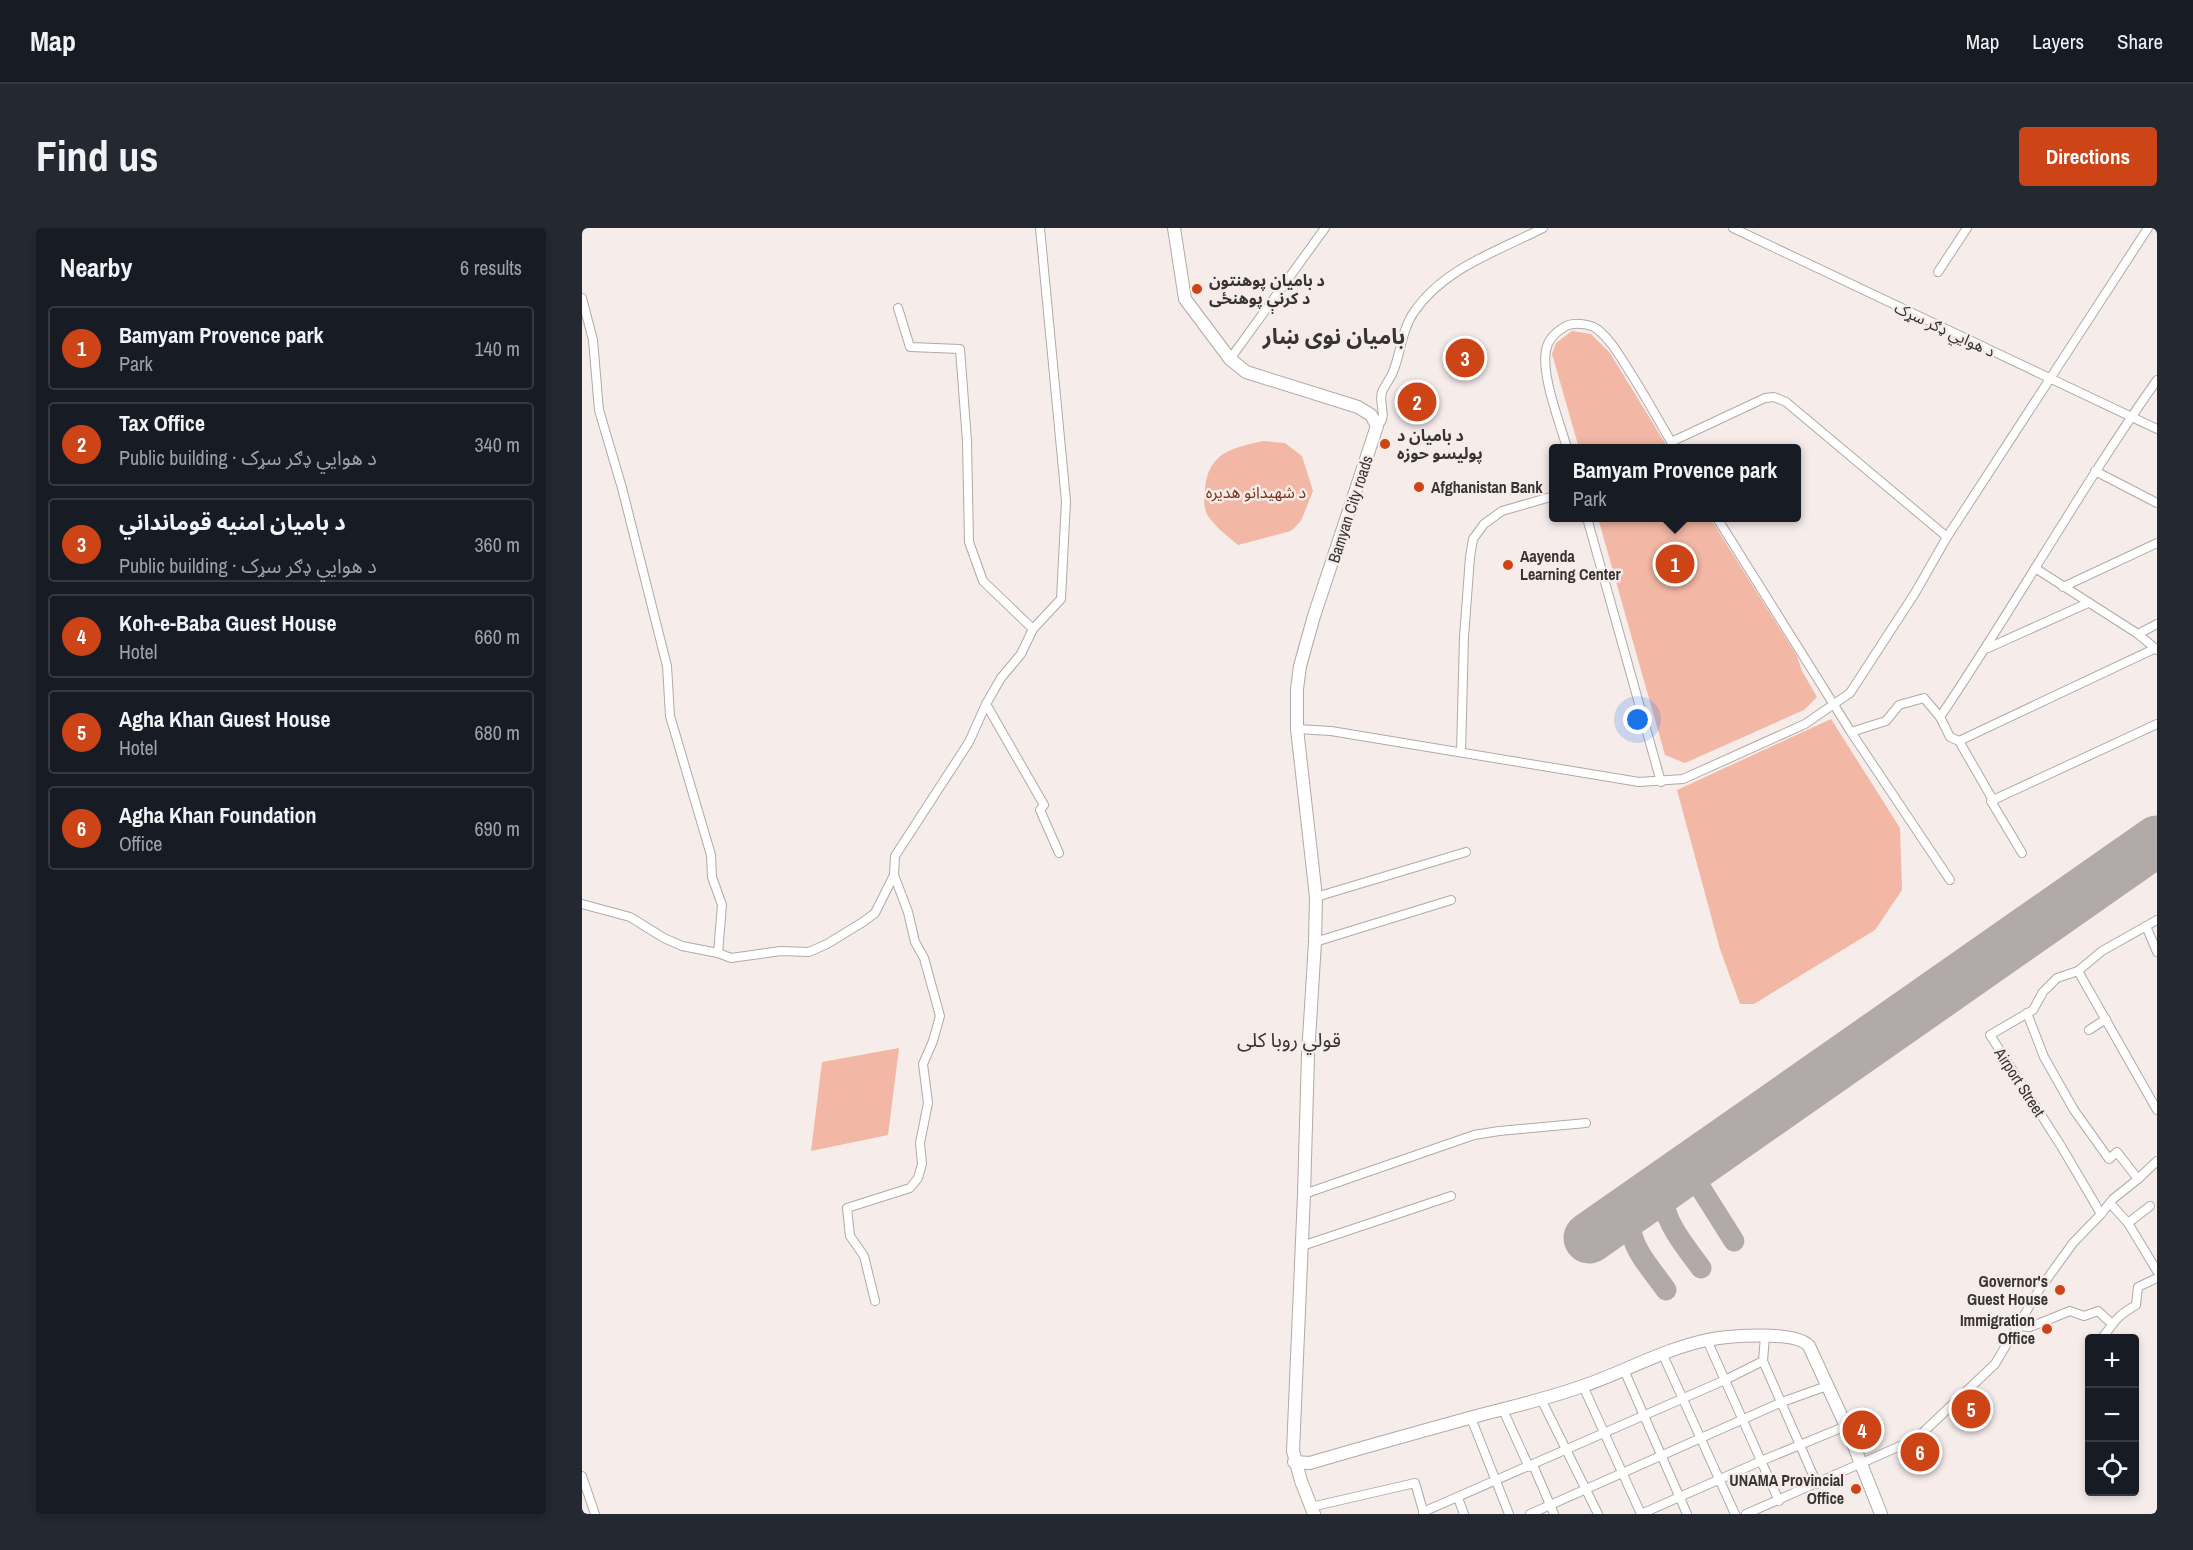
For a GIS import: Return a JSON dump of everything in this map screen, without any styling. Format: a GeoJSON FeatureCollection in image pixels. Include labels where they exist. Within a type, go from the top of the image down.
{"type":"FeatureCollection","features":[{"type":"Feature","properties":{"kind":"street"},"geometry":{"type":"LineString","coordinates":[[875,1301],[864,1256],[850,1236],[847,1208],[910,1188],[918,1178],[922,1164],[921,1143],[927,1103],[923,1064],[940,1016],[924,958],[915,942],[908,912],[894,875],[895,856],[969,742],[1001,678],[1021,654],[1034,629],[1061,599],[1066,501],[1040,228]]}},
{"type":"Feature","properties":{"kind":"street"},"geometry":{"type":"LineString","coordinates":[[1174,228],[1185,299],[1230,359],[1246,372],[1358,407],[1371,415],[1377,426],[1381,423],[1383,415],[1382,395],[1393,371],[1404,333],[1413,314],[1426,296],[1460,268],[1543,228]]}},
{"type":"Feature","properties":{"kind":"street"},"geometry":{"type":"LineString","coordinates":[[1230,359],[1325,228]]}},
{"type":"Feature","properties":{"kind":"street","name":"د هوايي ډګر سړک"},"geometry":{"type":"LineString","coordinates":[[1733,228],[2157,429]]}},
{"type":"Feature","properties":{"kind":"street"},"geometry":{"type":"LineString","coordinates":[[1938,272],[1967,228]]}},
{"type":"Feature","properties":{"kind":"street"},"geometry":{"type":"LineString","coordinates":[[1297,729],[1331,731],[1639,783],[1683,779],[1805,724],[1850,693],[1871,664],[1947,537],[2148,228]]}},
{"type":"Feature","properties":{"kind":"street"},"geometry":{"type":"LineString","coordinates":[[582,298],[592,340],[599,410],[622,488],[667,666],[670,716],[711,855],[712,877],[722,905],[718,953]]}},
{"type":"Feature","properties":{"kind":"street"},"geometry":{"type":"LineString","coordinates":[[898,308],[910,347],[960,349],[967,441],[969,542],[984,581],[1034,629]]}},
{"type":"Feature","properties":{"kind":"street"},"geometry":{"type":"LineString","coordinates":[[1566,444],[1546,373],[1546,349],[1552,337],[1570,324],[1582,324],[1595,328],[1612,344],[1645,394],[1672,444]]}},
{"type":"Feature","properties":{"kind":"street"},"geometry":{"type":"LineString","coordinates":[[1940,717],[1987,648],[2096,471],[2157,380]]}},
{"type":"Feature","properties":{"kind":"street"},"geometry":{"type":"LineString","coordinates":[[1675,444],[1765,398],[1786,402],[1947,537]]}},
{"type":"Feature","properties":{"kind":"street","name":"Bamyan City roads"},"geometry":{"type":"LineString","coordinates":[[1294,1462],[1294,1400],[1316,897],[1297,729],[1300,666],[1314,616],[1377,426]]}},
{"type":"Feature","properties":{"kind":"street"},"geometry":{"type":"LineString","coordinates":[[2096,471],[2157,503]]}},
{"type":"Feature","properties":{"kind":"street"},"geometry":{"type":"LineString","coordinates":[[1461,752],[1464,637],[1473,539],[1484,524],[1502,511],[1549,497]]}},
{"type":"Feature","properties":{"kind":"street"},"geometry":{"type":"LineString","coordinates":[[1588,522],[1661,782]]}},
{"type":"Feature","properties":{"kind":"street"},"geometry":{"type":"LineString","coordinates":[[1719,522],[1851,732],[1950,880]]}},
{"type":"Feature","properties":{"kind":"street"},"geometry":{"type":"LineString","coordinates":[[2063,587],[2157,543]]}},
{"type":"Feature","properties":{"kind":"street"},"geometry":{"type":"LineString","coordinates":[[1959,741],[2156,649],[2138,634],[2035,568]]}},
{"type":"Feature","properties":{"kind":"street"},"geometry":{"type":"LineString","coordinates":[[1987,648],[2088,603]]}},
{"type":"Feature","properties":{"kind":"street"},"geometry":{"type":"LineString","coordinates":[[2138,634],[2157,624]]}},
{"type":"Feature","properties":{"kind":"street"},"geometry":{"type":"LineString","coordinates":[[1851,732],[1886,721],[1899,705],[1924,698],[1940,717],[1950,737],[1959,741],[2022,853]]}},
{"type":"Feature","properties":{"kind":"street"},"geometry":{"type":"LineString","coordinates":[[986,704],[1044,805],[1040,810],[1059,853]]}},
{"type":"Feature","properties":{"kind":"street"},"geometry":{"type":"LineString","coordinates":[[1991,801],[2157,724]]}},
{"type":"Feature","properties":{"kind":"street"},"geometry":{"type":"LineString","coordinates":[[1316,897],[1466,852]]}},
{"type":"Feature","properties":{"kind":"street"},"geometry":{"type":"LineString","coordinates":[[582,904],[630,917],[682,946],[731,958],[781,951],[809,952],[828,944],[874,913],[894,875]]}},
{"type":"Feature","properties":{"kind":"street"},"geometry":{"type":"LineString","coordinates":[[1315,942],[1450,900]]}},
{"type":"Feature","properties":{"kind":"street","name":"Airport Street"},"geometry":{"type":"LineString","coordinates":[[2101,1214],[2061,1146],[1990,1035],[2033,1010],[2043,992],[2057,978],[2078,971],[2102,951],[2157,920]]}},
{"type":"Feature","properties":{"kind":"street"},"geometry":{"type":"LineString","coordinates":[[2146,926],[2157,952]]}},
{"type":"Feature","properties":{"kind":"street"},"geometry":{"type":"LineString","coordinates":[[2078,971],[2157,1110]]}},
{"type":"Feature","properties":{"kind":"street"},"geometry":{"type":"LineString","coordinates":[[2027,1013],[2044,1057],[2074,1110],[2109,1159],[2117,1152],[2138,1179]]}},
{"type":"Feature","properties":{"kind":"street"},"geometry":{"type":"LineString","coordinates":[[2088,1030],[2106,1018]]}},
{"type":"Feature","properties":{"kind":"street"},"geometry":{"type":"LineString","coordinates":[[1304,1194],[1474,1135],[1586,1123]]}},
{"type":"Feature","properties":{"kind":"street"},"geometry":{"type":"LineString","coordinates":[[1746,1514],[1916,1439],[1995,1364],[2039,1290],[2073,1243],[2110,1203],[2157,1161]]}},
{"type":"Feature","properties":{"kind":"street"},"geometry":{"type":"LineString","coordinates":[[1302,1246],[1451,1196]]}},
{"type":"Feature","properties":{"kind":"street"},"geometry":{"type":"LineString","coordinates":[[2110,1203],[2128,1223],[2157,1270]]}},
{"type":"Feature","properties":{"kind":"street"},"geometry":{"type":"LineString","coordinates":[[2128,1223],[2150,1206]]}},
{"type":"Feature","properties":{"kind":"street"},"geometry":{"type":"LineString","coordinates":[[2106,1334],[2111,1323],[2120,1314],[2136,1305],[2138,1287],[2157,1278]]}},
{"type":"Feature","properties":{"kind":"street"},"geometry":{"type":"LineString","coordinates":[[2019,1326],[2030,1326],[2070,1311],[2084,1316],[2098,1311],[2111,1323]]}},
{"type":"Feature","properties":{"kind":"street"},"geometry":{"type":"LineString","coordinates":[[1765,1336],[1762,1362],[1817,1484]]}},
{"type":"Feature","properties":{"kind":"street"},"geometry":{"type":"LineString","coordinates":[[1762,1362],[1424,1513],[1415,1483],[1312,1510],[1294,1462],[1310,1463],[1541,1399],[1583,1386],[1662,1353],[1707,1340],[1765,1336],[1795,1339],[1807,1343],[1846,1426],[1881,1514]]}},
{"type":"Feature","properties":{"kind":"street"},"geometry":{"type":"LineString","coordinates":[[1707,1340],[1779,1500]]}},
{"type":"Feature","properties":{"kind":"street"},"geometry":{"type":"LineString","coordinates":[[1662,1353],[1735,1514]]}},
{"type":"Feature","properties":{"kind":"street"},"geometry":{"type":"LineString","coordinates":[[1624,1370],[1687,1514]]}},
{"type":"Feature","properties":{"kind":"street"},"geometry":{"type":"LineString","coordinates":[[1583,1386],[1641,1514],[1846,1426]]}},
{"type":"Feature","properties":{"kind":"street"},"geometry":{"type":"LineString","coordinates":[[1530,1514],[1622,1472],[1701,1440],[1782,1402],[1827,1386]]}},
{"type":"Feature","properties":{"kind":"street"},"geometry":{"type":"LineString","coordinates":[[1541,1399],[1598,1514]]}},
{"type":"Feature","properties":{"kind":"street"},"geometry":{"type":"LineString","coordinates":[[1503,1410],[1554,1514]]}},
{"type":"Feature","properties":{"kind":"street"},"geometry":{"type":"LineString","coordinates":[[1471,1418],[1509,1514]]}},
{"type":"Feature","properties":{"kind":"street"},"geometry":{"type":"LineString","coordinates":[[582,1476],[595,1514]]}},
{"type":"Feature","properties":{"kind":"street"},"geometry":{"type":"LineString","coordinates":[[1458,1498],[1464,1514]]}},
{"type":"Feature","properties":{"kind":"green space"},"geometry":{"type":"Polygon","coordinates":[[[1572,331],[1591,334],[1610,353],[1666,444],[1578,444],[1552,354],[1556,343],[1572,331]]]}},
{"type":"Feature","properties":{"kind":"green space","name":"د شهیدانو هدیره"},"geometry":{"type":"Polygon","coordinates":[[[1263,441],[1285,443],[1302,456],[1313,491],[1301,521],[1291,531],[1238,545],[1214,524],[1206,513],[1204,500],[1207,477],[1211,467],[1224,454],[1242,446],[1263,441]]]}},
{"type":"Feature","properties":{"kind":"green space"},"geometry":{"type":"Polygon","coordinates":[[[1599,522],[1713,522],[1797,656],[1802,671],[1817,697],[1804,710],[1685,763],[1665,755],[1599,522]]]}},
{"type":"Feature","properties":{"kind":"green space"},"geometry":{"type":"Polygon","coordinates":[[[1831,719],[1900,828],[1902,890],[1875,930],[1754,1004],[1740,1004],[1720,949],[1677,790],[1831,719]]]}},
{"type":"Feature","properties":{"kind":"green space"},"geometry":{"type":"Polygon","coordinates":[[[899,1048],[888,1135],[811,1151],[822,1062],[899,1048]]]}},
{"type":"Feature","properties":{"kind":"taxiway"},"geometry":{"type":"LineString","coordinates":[[1709,1154],[1701,1169],[1700,1187],[1734,1241]]}},
{"type":"Feature","properties":{"kind":"taxiway"},"geometry":{"type":"LineString","coordinates":[[1675,1177],[1666,1197],[1666,1213],[1679,1238],[1701,1268]]}},
{"type":"Feature","properties":{"kind":"taxiway"},"geometry":{"type":"LineString","coordinates":[[1643,1200],[1632,1219],[1632,1235],[1639,1252],[1666,1290]]}},
{"type":"Feature","properties":{"kind":"runway"},"geometry":{"type":"LineString","coordinates":[[1589,1238],[2157,841]]}},
{"type":"Feature","properties":{"kind":"place","name":"د بامیان پوهنتون د کرنې پوهنځی"},"geometry":{"type":"Point","coordinates":[1197,289]}},
{"type":"Feature","properties":{"kind":"place","name":"د بامیان امنیه قومانداني"},"geometry":{"type":"Point","coordinates":[1465,358]}},
{"type":"Feature","properties":{"kind":"place","name":"Tax Office"},"geometry":{"type":"Point","coordinates":[1417,402]}},
{"type":"Feature","properties":{"kind":"place","name":"د بامیان د پولیسو حوزه"},"geometry":{"type":"Point","coordinates":[1385,444]}},
{"type":"Feature","properties":{"kind":"place","name":"Afghanistan Bank"},"geometry":{"type":"Point","coordinates":[1419,487]}},
{"type":"Feature","properties":{"kind":"place","name":"Bamyam Provence park"},"geometry":{"type":"Point","coordinates":[1675,564]}},
{"type":"Feature","properties":{"kind":"place","name":"Aayenda Learning Center"},"geometry":{"type":"Point","coordinates":[1508,565]}},
{"type":"Feature","properties":{"kind":"place","name":"Governor's Guest House"},"geometry":{"type":"Point","coordinates":[2060,1290]}},
{"type":"Feature","properties":{"kind":"place","name":"Immigration Office"},"geometry":{"type":"Point","coordinates":[2047,1329]}},
{"type":"Feature","properties":{"kind":"place","name":"Agha Khan Guest House"},"geometry":{"type":"Point","coordinates":[1971,1409]}},
{"type":"Feature","properties":{"kind":"place","name":"Koh-e-Baba Guest House"},"geometry":{"type":"Point","coordinates":[1862,1430]}},
{"type":"Feature","properties":{"kind":"place","name":"Agha Khan Foundation"},"geometry":{"type":"Point","coordinates":[1920,1452]}},
{"type":"Feature","properties":{"kind":"place","name":"UNAMA Provincial Office"},"geometry":{"type":"Point","coordinates":[1856,1489]}},
{"type":"Feature","properties":{"kind":"district","name":"باميان نوی ښار"},"geometry":{"type":"Point","coordinates":[1334,336]}},
{"type":"Feature","properties":{"kind":"district","name":"قولي روبا کلی"},"geometry":{"type":"Point","coordinates":[1289,1039]}}]}
